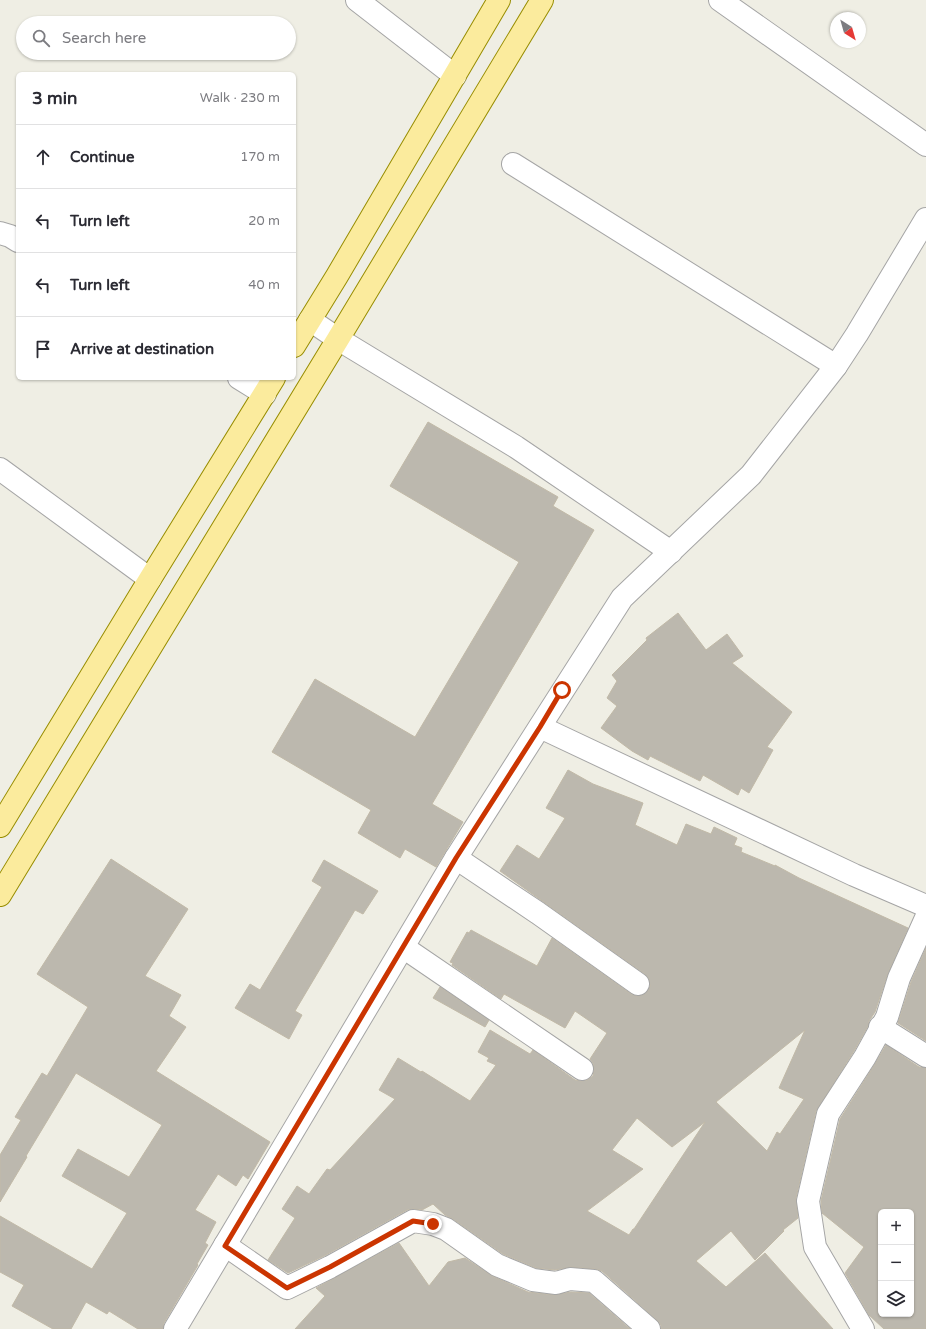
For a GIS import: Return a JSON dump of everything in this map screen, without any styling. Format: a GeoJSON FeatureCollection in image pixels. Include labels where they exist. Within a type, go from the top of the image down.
{"type":"FeatureCollection","features":[{"type":"Feature","properties":{"kind":"main road"},"geometry":{"type":"LineString","coordinates":[[296,343],[499,0]]}},
{"type":"Feature","properties":{"kind":"main road"},"geometry":{"type":"LineString","coordinates":[[0,895],[542,0]]}},
{"type":"Feature","properties":{"kind":"main road"},"geometry":{"type":"LineString","coordinates":[[0,826],[269,386]]}},
{"type":"Feature","properties":{"kind":"street"},"geometry":{"type":"LineString","coordinates":[[357,0],[455,76]]}},
{"type":"Feature","properties":{"kind":"street"},"geometry":{"type":"LineString","coordinates":[[720,0],[926,145]]}},
{"type":"Feature","properties":{"kind":"street"},"geometry":{"type":"LineString","coordinates":[[513,164],[836,366]]}},
{"type":"Feature","properties":{"kind":"street"},"geometry":{"type":"LineString","coordinates":[[175,1329],[456,858],[622,598],[751,475],[836,366],[857,334],[926,219]]}},
{"type":"Feature","properties":{"kind":"street"},"geometry":{"type":"LineString","coordinates":[[0,233],[16,240]]}},
{"type":"Feature","properties":{"kind":"street"},"geometry":{"type":"LineString","coordinates":[[310,320],[338,339],[516,447],[671,552]]}},
{"type":"Feature","properties":{"kind":"street"},"geometry":{"type":"LineString","coordinates":[[246,380],[269,386]]}},
{"type":"Feature","properties":{"kind":"street"},"geometry":{"type":"LineString","coordinates":[[0,469],[150,579]]}},
{"type":"Feature","properties":{"kind":"street"},"geometry":{"type":"LineString","coordinates":[[540,727],[854,875],[926,906]]}},
{"type":"Feature","properties":{"kind":"street"},"geometry":{"type":"LineString","coordinates":[[456,858],[538,913],[638,984]]}},
{"type":"Feature","properties":{"kind":"street"},"geometry":{"type":"LineString","coordinates":[[863,1329],[815,1247],[808,1201],[828,1114],[865,1057],[880,1027],[887,1017],[898,978],[926,918]]}},
{"type":"Feature","properties":{"kind":"street"},"geometry":{"type":"LineString","coordinates":[[403,948],[582,1069]]}},
{"type":"Feature","properties":{"kind":"street"},"geometry":{"type":"LineString","coordinates":[[880,1027],[926,1056]]}},
{"type":"Feature","properties":{"kind":"street"},"geometry":{"type":"LineString","coordinates":[[225,1246],[287,1288],[330,1267],[413,1221],[433,1224],[446,1229],[497,1265],[533,1280],[556,1283],[570,1279],[594,1281],[649,1329]]}},
{"type":"Feature","properties":{"kind":"building"},"geometry":{"type":"Polygon","coordinates":[[[428,422],[558,497],[553,506],[594,530],[432,804],[463,822],[436,867],[405,849],[400,858],[358,833],[371,810],[272,752],[315,679],[415,737],[519,562],[390,486],[428,422]]]}},
{"type":"Feature","properties":{"kind":"building"},"geometry":{"type":"Polygon","coordinates":[[[678,613],[706,650],[727,634],[743,656],[732,663],[792,712],[767,747],[773,750],[749,793],[741,788],[738,795],[703,775],[700,781],[650,756],[648,760],[632,751],[601,728],[617,706],[607,698],[617,681],[612,675],[647,640],[646,638],[678,613]]]}},
{"type":"Feature","properties":{"kind":"building"},"geometry":{"type":"Polygon","coordinates":[[[568,770],[593,784],[643,803],[635,825],[677,845],[686,824],[711,834],[714,827],[737,838],[734,845],[742,848],[741,852],[775,865],[799,878],[908,928],[888,973],[875,1012],[869,1021],[868,1026],[816,1111],[796,1198],[798,1218],[783,1230],[784,1231],[755,1260],[731,1231],[696,1261],[726,1287],[765,1253],[833,1329],[661,1329],[661,1325],[657,1320],[602,1271],[571,1267],[555,1270],[536,1268],[503,1254],[445,1215],[433,1204],[422,1210],[407,1210],[324,1256],[288,1273],[268,1260],[295,1218],[282,1209],[297,1186],[309,1194],[327,1169],[330,1170],[395,1099],[379,1090],[398,1058],[470,1101],[496,1065],[487,1061],[489,1058],[478,1052],[490,1030],[530,1054],[533,1050],[575,1080],[587,1080],[593,1076],[593,1063],[590,1059],[607,1033],[575,1011],[565,1028],[504,994],[501,999],[452,965],[453,963],[450,962],[467,932],[469,933],[471,930],[537,966],[552,938],[631,994],[636,996],[643,995],[648,991],[650,986],[649,979],[645,974],[500,871],[517,845],[539,859],[565,818],[546,808],[568,770]],[[805,1030],[716,1102],[767,1151],[777,1132],[780,1134],[804,1099],[779,1088],[805,1030]],[[637,1118],[612,1150],[643,1169],[587,1211],[629,1235],[705,1122],[672,1147],[637,1118]]]}},
{"type":"Feature","properties":{"kind":"building"},"geometry":{"type":"Polygon","coordinates":[[[111,859],[188,909],[145,976],[181,995],[169,1016],[186,1027],[156,1071],[270,1142],[248,1179],[243,1175],[236,1186],[218,1174],[195,1210],[216,1222],[205,1243],[208,1245],[164,1323],[163,1329],[138,1329],[109,1311],[107,1314],[86,1302],[71,1329],[53,1329],[12,1306],[24,1285],[0,1272],[0,1216],[92,1269],[127,1213],[62,1176],[78,1149],[129,1177],[162,1125],[76,1073],[0,1202],[0,1155],[21,1120],[15,1117],[42,1073],[47,1076],[88,1007],[37,974],[111,859]]]}},
{"type":"Feature","properties":{"kind":"building"},"geometry":{"type":"Polygon","coordinates":[[[324,860],[378,891],[363,914],[355,910],[295,1011],[302,1015],[289,1039],[235,1008],[250,984],[260,990],[322,887],[312,881],[324,860]]]}},
{"type":"Feature","properties":{"kind":"building"},"geometry":{"type":"Polygon","coordinates":[[[926,948],[926,1041],[898,1023],[911,982],[926,948]]]}},
{"type":"Feature","properties":{"kind":"building"},"geometry":{"type":"Polygon","coordinates":[[[440,987],[489,1020],[485,1027],[433,998],[440,987]]]}},
{"type":"Feature","properties":{"kind":"building"},"geometry":{"type":"Polygon","coordinates":[[[886,1045],[919,1067],[926,1068],[926,1329],[884,1329],[869,1315],[845,1273],[864,1247],[822,1213],[821,1201],[840,1119],[886,1045]]]}},
{"type":"Feature","properties":{"kind":"building"},"geometry":{"type":"Polygon","coordinates":[[[399,1243],[429,1286],[448,1262],[465,1258],[492,1276],[528,1292],[554,1295],[571,1292],[589,1293],[630,1329],[295,1329],[325,1296],[316,1288],[399,1243]]]}},
{"type":"Feature","properties":{"kind":"route"},"geometry":{"type":"LineString","coordinates":[[433,1224],[413,1221],[330,1267],[287,1288],[225,1246],[456,858],[562,690]]}}]}
